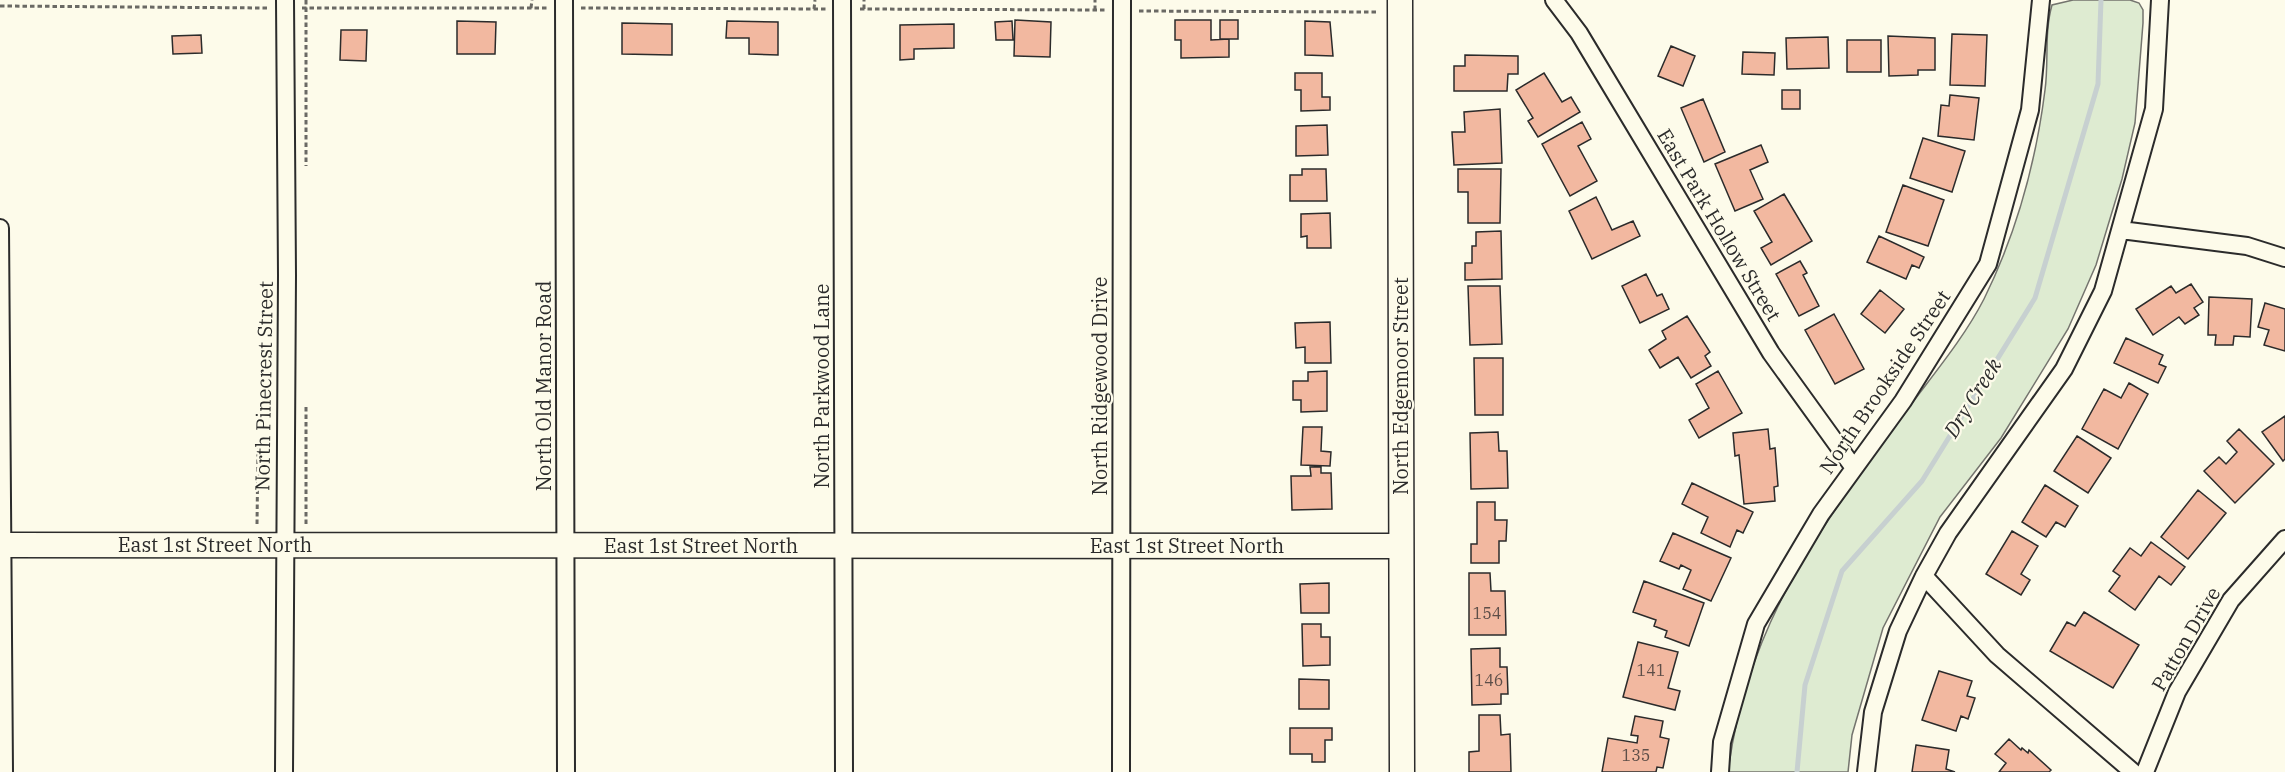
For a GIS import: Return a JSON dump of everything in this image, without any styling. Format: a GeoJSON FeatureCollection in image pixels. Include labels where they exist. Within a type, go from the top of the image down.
{"type":"FeatureCollection","features":[{"type":"Feature","properties":{"kind":"street","name":"North Edgemoor Street"},"geometry":{"type":"LineString","coordinates":[[1400,0],[1402,772]]}},
{"type":"Feature","properties":{"kind":"street","name":"East Park Hollow Street"},"geometry":{"type":"LineString","coordinates":[[1554,0],[1579,33],[1771,353],[1854,468]]}},
{"type":"Feature","properties":{"kind":"street","name":"North Brookside Street"},"geometry":{"type":"LineString","coordinates":[[1720,772],[1722,742],[1756,624],[1821,514],[1903,401],[1988,264],[2030,110],[2041,0]]}},
{"type":"Feature","properties":{"kind":"street"},"geometry":{"type":"LineString","coordinates":[[1866,772],[1873,712],[1898,631],[1924,576],[1948,533],[2064,369],[2103,291],[2154,109],[2160,0]]}},
{"type":"Feature","properties":{"kind":"street","name":"North Pinecrest Street"},"geometry":{"type":"LineString","coordinates":[[284,772],[283,546],[287,275],[285,4]]}},
{"type":"Feature","properties":{"kind":"street","name":"North Old Manor Road"},"geometry":{"type":"LineString","coordinates":[[564,4],[566,772]]}},
{"type":"Feature","properties":{"kind":"street","name":"North Parkwood Lane"},"geometry":{"type":"LineString","coordinates":[[842,4],[844,772]]}},
{"type":"Feature","properties":{"kind":"street","name":"North Ridgewood Drive"},"geometry":{"type":"LineString","coordinates":[[1121,772],[1122,5]]}},
{"type":"Feature","properties":{"kind":"street"},"geometry":{"type":"LineString","coordinates":[[0,228],[4,772]]}},
{"type":"Feature","properties":{"kind":"street"},"geometry":{"type":"LineString","coordinates":[[2121,230],[2247,246],[2285,258]]}},
{"type":"Feature","properties":{"kind":"street","name":"Patton Drive"},"geometry":{"type":"LineString","coordinates":[[2145,772],[2177,692],[2231,600],[2285,539]]}},
{"type":"Feature","properties":{"kind":"street","name":"East 1st Street North"},"geometry":{"type":"LineString","coordinates":[[2,545],[1401,546]]}},
{"type":"Feature","properties":{"kind":"street"},"geometry":{"type":"LineString","coordinates":[[1924,576],[1997,655],[2133,772]]}},
{"type":"Feature","properties":{"kind":"path"},"geometry":{"type":"LineString","coordinates":[[255,0],[255,7]]}},
{"type":"Feature","properties":{"kind":"path"},"geometry":{"type":"LineString","coordinates":[[531,8],[532,0]]}},
{"type":"Feature","properties":{"kind":"path"},"geometry":{"type":"LineString","coordinates":[[814,9],[815,0]]}},
{"type":"Feature","properties":{"kind":"path"},"geometry":{"type":"LineString","coordinates":[[864,0],[864,9]]}},
{"type":"Feature","properties":{"kind":"path"},"geometry":{"type":"LineString","coordinates":[[1095,0],[1095,10]]}},
{"type":"Feature","properties":{"kind":"path"},"geometry":{"type":"LineString","coordinates":[[0,6],[255,7],[285,4],[531,8],[564,4],[814,9],[842,4],[864,9],[1095,10],[1122,5],[1379,12]]}},
{"type":"Feature","properties":{"kind":"path"},"geometry":{"type":"LineString","coordinates":[[246,524],[258,524],[258,448]]}},
{"type":"Feature","properties":{"kind":"green space"},"geometry":{"type":"Polygon","coordinates":[[[2073,0],[2130,0],[2139,3],[2143,10],[2143,23],[2135,123],[2122,179],[2096,265],[2068,329],[2001,438],[1940,517],[1883,628],[1852,735],[1848,772],[1728,772],[1737,719],[1751,670],[1769,625],[1791,581],[1843,498],[1946,358],[1984,299],[2006,249],[2030,171],[2045,90],[2048,26],[2052,5],[2073,0]]]}},
{"type":"Feature","properties":{"kind":"building"},"geometry":{"type":"Polygon","coordinates":[[[1015,20],[1051,22],[1050,57],[1014,56],[1015,20]]]}},
{"type":"Feature","properties":{"kind":"building"},"geometry":{"type":"Polygon","coordinates":[[[1175,20],[1211,20],[1211,40],[1229,39],[1229,57],[1181,58],[1181,40],[1175,40],[1175,20]]]}},
{"type":"Feature","properties":{"kind":"building"},"geometry":{"type":"Polygon","coordinates":[[[1220,20],[1238,20],[1238,39],[1220,39],[1220,20]]]}},
{"type":"Feature","properties":{"kind":"building"},"geometry":{"type":"Polygon","coordinates":[[[457,21],[496,22],[495,54],[457,54],[457,21]]]}},
{"type":"Feature","properties":{"kind":"building"},"geometry":{"type":"Polygon","coordinates":[[[727,21],[778,22],[778,55],[749,54],[749,38],[726,38],[727,21]]]}},
{"type":"Feature","properties":{"kind":"building"},"geometry":{"type":"Polygon","coordinates":[[[1012,21],[1013,40],[996,40],[995,22],[1012,21]]]}},
{"type":"Feature","properties":{"kind":"building"},"geometry":{"type":"Polygon","coordinates":[[[1305,21],[1330,22],[1333,56],[1305,55],[1305,21]]]}},
{"type":"Feature","properties":{"kind":"building"},"geometry":{"type":"Polygon","coordinates":[[[622,23],[672,24],[672,55],[622,54],[622,23]]]}},
{"type":"Feature","properties":{"kind":"building"},"geometry":{"type":"Polygon","coordinates":[[[954,24],[954,48],[914,49],[914,59],[900,60],[900,25],[954,24]]]}},
{"type":"Feature","properties":{"kind":"building"},"geometry":{"type":"Polygon","coordinates":[[[341,30],[367,30],[366,61],[340,60],[341,30]]]}},
{"type":"Feature","properties":{"kind":"building"},"geometry":{"type":"Polygon","coordinates":[[[1952,34],[1987,35],[1985,86],[1950,85],[1952,34]]]}},
{"type":"Feature","properties":{"kind":"building"},"geometry":{"type":"Polygon","coordinates":[[[201,35],[202,53],[173,54],[172,36],[201,35]]]}},
{"type":"Feature","properties":{"kind":"building"},"geometry":{"type":"Polygon","coordinates":[[[1888,36],[1935,38],[1935,70],[1918,70],[1918,75],[1889,76],[1888,36]]]}},
{"type":"Feature","properties":{"kind":"building"},"geometry":{"type":"Polygon","coordinates":[[[1828,37],[1829,68],[1787,69],[1786,38],[1828,37]]]}},
{"type":"Feature","properties":{"kind":"building"},"geometry":{"type":"Polygon","coordinates":[[[1847,40],[1881,40],[1881,72],[1847,72],[1847,40]]]}},
{"type":"Feature","properties":{"kind":"building"},"geometry":{"type":"Polygon","coordinates":[[[1671,46],[1695,56],[1683,86],[1658,76],[1671,46]]]}},
{"type":"Feature","properties":{"kind":"building"},"geometry":{"type":"Polygon","coordinates":[[[1743,52],[1775,53],[1774,75],[1742,74],[1743,52]]]}},
{"type":"Feature","properties":{"kind":"building"},"geometry":{"type":"Polygon","coordinates":[[[1465,55],[1518,56],[1518,74],[1508,74],[1507,91],[1454,91],[1454,66],[1465,66],[1465,55]]]}},
{"type":"Feature","properties":{"kind":"building"},"geometry":{"type":"Polygon","coordinates":[[[1295,73],[1322,73],[1322,97],[1330,97],[1330,110],[1301,111],[1301,90],[1295,90],[1295,73]]]}},
{"type":"Feature","properties":{"kind":"building"},"geometry":{"type":"Polygon","coordinates":[[[1544,73],[1562,102],[1571,97],[1580,112],[1538,137],[1528,121],[1533,118],[1516,90],[1544,73]]]}},
{"type":"Feature","properties":{"kind":"building"},"geometry":{"type":"Polygon","coordinates":[[[1782,90],[1800,90],[1800,109],[1782,109],[1782,90]]]}},
{"type":"Feature","properties":{"kind":"building"},"geometry":{"type":"Polygon","coordinates":[[[1950,95],[1979,98],[1974,140],[1938,136],[1941,105],[1949,106],[1950,95]]]}},
{"type":"Feature","properties":{"kind":"building"},"geometry":{"type":"Polygon","coordinates":[[[1703,99],[1725,152],[1704,162],[1681,108],[1703,99]]]}},
{"type":"Feature","properties":{"kind":"building"},"geometry":{"type":"Polygon","coordinates":[[[1500,109],[1502,163],[1454,165],[1452,132],[1465,132],[1464,112],[1500,109]]]}},
{"type":"Feature","properties":{"kind":"building"},"geometry":{"type":"Polygon","coordinates":[[[1582,122],[1591,139],[1578,146],[1597,181],[1570,196],[1542,144],[1582,122]]]}},
{"type":"Feature","properties":{"kind":"building"},"geometry":{"type":"Polygon","coordinates":[[[1327,125],[1328,155],[1296,156],[1296,126],[1327,125]]]}},
{"type":"Feature","properties":{"kind":"building"},"geometry":{"type":"Polygon","coordinates":[[[1923,138],[1965,151],[1952,192],[1910,178],[1923,138]]]}},
{"type":"Feature","properties":{"kind":"building"},"geometry":{"type":"Polygon","coordinates":[[[1761,145],[1768,162],[1750,170],[1763,199],[1735,211],[1715,164],[1761,145]]]}},
{"type":"Feature","properties":{"kind":"building"},"geometry":{"type":"Polygon","coordinates":[[[1302,169],[1326,169],[1327,201],[1290,201],[1290,175],[1302,175],[1302,169]]]}},
{"type":"Feature","properties":{"kind":"building"},"geometry":{"type":"Polygon","coordinates":[[[1458,169],[1501,169],[1500,223],[1468,223],[1468,192],[1458,192],[1458,169]]]}},
{"type":"Feature","properties":{"kind":"building"},"geometry":{"type":"Polygon","coordinates":[[[1903,185],[1944,200],[1928,246],[1886,232],[1903,185]]]}},
{"type":"Feature","properties":{"kind":"building"},"geometry":{"type":"Polygon","coordinates":[[[1784,194],[1812,241],[1771,265],[1761,248],[1772,242],[1754,211],[1784,194]]]}},
{"type":"Feature","properties":{"kind":"building"},"geometry":{"type":"Polygon","coordinates":[[[1596,197],[1612,230],[1633,221],[1640,236],[1592,259],[1569,211],[1596,197]]]}},
{"type":"Feature","properties":{"kind":"building"},"geometry":{"type":"Polygon","coordinates":[[[1330,213],[1331,248],[1307,248],[1307,236],[1301,237],[1301,214],[1330,213]]]}},
{"type":"Feature","properties":{"kind":"building"},"geometry":{"type":"Polygon","coordinates":[[[1501,231],[1502,279],[1465,280],[1465,263],[1472,263],[1472,246],[1476,246],[1476,232],[1501,231]]]}},
{"type":"Feature","properties":{"kind":"building"},"geometry":{"type":"Polygon","coordinates":[[[1879,236],[1924,257],[1919,268],[1912,265],[1906,279],[1867,262],[1879,236]]]}},
{"type":"Feature","properties":{"kind":"building"},"geometry":{"type":"Polygon","coordinates":[[[1800,261],[1807,273],[1803,275],[1819,306],[1799,316],[1776,274],[1800,261]]]}},
{"type":"Feature","properties":{"kind":"building"},"geometry":{"type":"Polygon","coordinates":[[[1646,274],[1657,296],[1662,294],[1669,309],[1640,323],[1622,286],[1646,274]]]}},
{"type":"Feature","properties":{"kind":"building"},"geometry":{"type":"Polygon","coordinates":[[[2191,284],[2203,302],[2194,308],[2199,315],[2185,324],[2179,317],[2153,335],[2136,309],[2171,286],[2176,293],[2191,284]]]}},
{"type":"Feature","properties":{"kind":"building"},"geometry":{"type":"Polygon","coordinates":[[[1468,286],[1500,286],[1502,344],[1470,345],[1468,286]]]}},
{"type":"Feature","properties":{"kind":"building"},"geometry":{"type":"Polygon","coordinates":[[[1880,290],[1904,309],[1885,333],[1861,314],[1880,290]]]}},
{"type":"Feature","properties":{"kind":"building"},"geometry":{"type":"Polygon","coordinates":[[[2209,297],[2252,299],[2250,337],[2234,336],[2233,345],[2215,345],[2216,335],[2208,335],[2209,297]]]}},
{"type":"Feature","properties":{"kind":"building"},"geometry":{"type":"Polygon","coordinates":[[[2265,303],[2285,309],[2285,351],[2264,345],[2269,330],[2258,327],[2265,303]]]}},
{"type":"Feature","properties":{"kind":"building"},"geometry":{"type":"Polygon","coordinates":[[[1834,314],[1864,369],[1835,384],[1805,330],[1834,314]]]}},
{"type":"Feature","properties":{"kind":"building"},"geometry":{"type":"Polygon","coordinates":[[[1687,316],[1710,352],[1705,356],[1711,366],[1691,378],[1678,357],[1660,368],[1649,350],[1666,339],[1662,331],[1687,316]]]}},
{"type":"Feature","properties":{"kind":"building"},"geometry":{"type":"Polygon","coordinates":[[[1330,322],[1331,363],[1305,363],[1305,347],[1296,348],[1295,323],[1330,322]]]}},
{"type":"Feature","properties":{"kind":"building"},"geometry":{"type":"Polygon","coordinates":[[[2126,338],[2163,355],[2159,364],[2166,367],[2158,383],[2114,363],[2126,338]]]}},
{"type":"Feature","properties":{"kind":"building"},"geometry":{"type":"Polygon","coordinates":[[[1474,358],[1503,358],[1503,415],[1475,415],[1474,358]]]}},
{"type":"Feature","properties":{"kind":"building"},"geometry":{"type":"Polygon","coordinates":[[[1327,371],[1327,411],[1301,412],[1301,400],[1293,400],[1293,381],[1308,381],[1308,372],[1327,371]]]}},
{"type":"Feature","properties":{"kind":"building"},"geometry":{"type":"Polygon","coordinates":[[[1718,371],[1742,413],[1699,438],[1689,420],[1709,408],[1696,384],[1718,371]]]}},
{"type":"Feature","properties":{"kind":"building"},"geometry":{"type":"Polygon","coordinates":[[[2129,383],[2148,394],[2118,449],[2082,429],[2104,389],[2121,398],[2129,383]]]}},
{"type":"Feature","properties":{"kind":"building"},"geometry":{"type":"Polygon","coordinates":[[[2285,416],[2285,459],[2283,461],[2262,432],[2285,416]]]}},
{"type":"Feature","properties":{"kind":"building"},"geometry":{"type":"Polygon","coordinates":[[[1303,427],[1322,427],[1321,451],[1331,452],[1330,466],[1301,465],[1303,427]]]}},
{"type":"Feature","properties":{"kind":"building"},"geometry":{"type":"Polygon","coordinates":[[[1768,429],[1770,449],[1775,448],[1778,486],[1774,487],[1775,501],[1744,504],[1739,455],[1735,456],[1733,433],[1768,429]]]}},
{"type":"Feature","properties":{"kind":"building"},"geometry":{"type":"Polygon","coordinates":[[[2239,429],[2274,464],[2235,503],[2204,471],[2219,457],[2226,464],[2237,452],[2227,441],[2239,429]]]}},
{"type":"Feature","properties":{"kind":"building"},"geometry":{"type":"Polygon","coordinates":[[[1498,432],[1499,451],[1507,451],[1508,488],[1471,489],[1470,433],[1498,432]]]}},
{"type":"Feature","properties":{"kind":"building"},"geometry":{"type":"Polygon","coordinates":[[[2077,436],[2111,458],[2088,493],[2054,471],[2077,436]]]}},
{"type":"Feature","properties":{"kind":"building"},"geometry":{"type":"Polygon","coordinates":[[[1310,467],[1321,467],[1321,473],[1331,473],[1332,509],[1292,510],[1291,476],[1311,476],[1310,467]]]}},
{"type":"Feature","properties":{"kind":"building"},"geometry":{"type":"Polygon","coordinates":[[[1692,483],[1753,512],[1743,533],[1737,530],[1730,547],[1701,533],[1708,517],[1682,504],[1692,483]]]}},
{"type":"Feature","properties":{"kind":"building"},"geometry":{"type":"Polygon","coordinates":[[[2045,485],[2078,506],[2065,527],[2056,522],[2046,537],[2022,522],[2045,485]]]}},
{"type":"Feature","properties":{"kind":"building"},"geometry":{"type":"Polygon","coordinates":[[[2198,490],[2226,513],[2188,559],[2161,537],[2198,490]]]}},
{"type":"Feature","properties":{"kind":"building"},"geometry":{"type":"Polygon","coordinates":[[[1477,502],[1495,502],[1495,520],[1507,520],[1506,541],[1499,541],[1499,563],[1471,563],[1471,544],[1477,544],[1477,502]]]}},
{"type":"Feature","properties":{"kind":"building"},"geometry":{"type":"Polygon","coordinates":[[[2012,531],[2038,546],[2021,574],[2030,580],[2021,595],[1986,574],[2012,531]]]}},
{"type":"Feature","properties":{"kind":"building"},"geometry":{"type":"Polygon","coordinates":[[[1673,533],[1731,558],[1711,601],[1683,589],[1691,570],[1681,565],[1679,569],[1660,561],[1673,533]]]}},
{"type":"Feature","properties":{"kind":"building"},"geometry":{"type":"Polygon","coordinates":[[[2151,542],[2185,567],[2171,585],[2159,576],[2135,610],[2109,591],[2120,576],[2113,571],[2130,548],[2141,556],[2151,542]]]}},
{"type":"Feature","properties":{"kind":"building"},"geometry":{"type":"Polygon","coordinates":[[[1469,573],[1490,573],[1491,591],[1505,591],[1506,635],[1469,635],[1469,573]]]}},
{"type":"Feature","properties":{"kind":"building"},"geometry":{"type":"Polygon","coordinates":[[[1644,581],[1704,603],[1689,646],[1665,637],[1667,631],[1654,626],[1656,620],[1633,612],[1644,581]]]}},
{"type":"Feature","properties":{"kind":"building"},"geometry":{"type":"Polygon","coordinates":[[[1329,583],[1329,613],[1301,613],[1300,584],[1329,583]]]}},
{"type":"Feature","properties":{"kind":"building"},"geometry":{"type":"Polygon","coordinates":[[[2084,612],[2139,645],[2113,688],[2050,651],[2067,622],[2075,626],[2084,612]]]}},
{"type":"Feature","properties":{"kind":"building"},"geometry":{"type":"Polygon","coordinates":[[[1302,624],[1321,624],[1321,637],[1330,637],[1330,665],[1303,666],[1302,624]]]}},
{"type":"Feature","properties":{"kind":"building"},"geometry":{"type":"Polygon","coordinates":[[[1638,642],[1678,652],[1668,688],[1680,691],[1675,710],[1623,697],[1638,642]]]}},
{"type":"Feature","properties":{"kind":"building"},"geometry":{"type":"Polygon","coordinates":[[[1500,648],[1500,667],[1507,667],[1508,694],[1501,694],[1501,704],[1472,705],[1471,649],[1500,648]]]}},
{"type":"Feature","properties":{"kind":"building"},"geometry":{"type":"Polygon","coordinates":[[[1939,671],[1972,681],[1967,696],[1975,698],[1968,719],[1961,716],[1956,731],[1922,720],[1939,671]]]}},
{"type":"Feature","properties":{"kind":"building"},"geometry":{"type":"Polygon","coordinates":[[[1299,679],[1329,680],[1329,709],[1299,709],[1299,679]]]}},
{"type":"Feature","properties":{"kind":"building"},"geometry":{"type":"Polygon","coordinates":[[[1479,715],[1500,715],[1501,735],[1510,734],[1511,772],[1469,772],[1469,752],[1479,751],[1479,715]]]}},
{"type":"Feature","properties":{"kind":"building"},"geometry":{"type":"Polygon","coordinates":[[[1635,716],[1663,721],[1660,737],[1669,739],[1663,768],[1657,767],[1656,772],[1602,772],[1608,738],[1637,743],[1638,736],[1631,735],[1635,716]]]}},
{"type":"Feature","properties":{"kind":"building"},"geometry":{"type":"Polygon","coordinates":[[[1290,728],[1332,728],[1332,740],[1325,740],[1325,762],[1312,762],[1312,754],[1290,754],[1290,728]]]}},
{"type":"Feature","properties":{"kind":"building"},"geometry":{"type":"Polygon","coordinates":[[[2009,739],[2021,750],[2022,748],[2028,753],[2029,750],[2051,770],[2049,772],[1999,772],[2006,763],[1995,754],[2009,739]]]}},
{"type":"Feature","properties":{"kind":"building"},"geometry":{"type":"Polygon","coordinates":[[[1916,745],[1949,750],[1946,769],[1955,772],[1912,772],[1916,745]]]}},
{"type":"Feature","properties":{"kind":"waterway","name":"Dry Creek"},"geometry":{"type":"LineString","coordinates":[[1797,772],[1805,685],[1842,571],[1922,481],[2035,298],[2098,84],[2101,0]]}}]}
